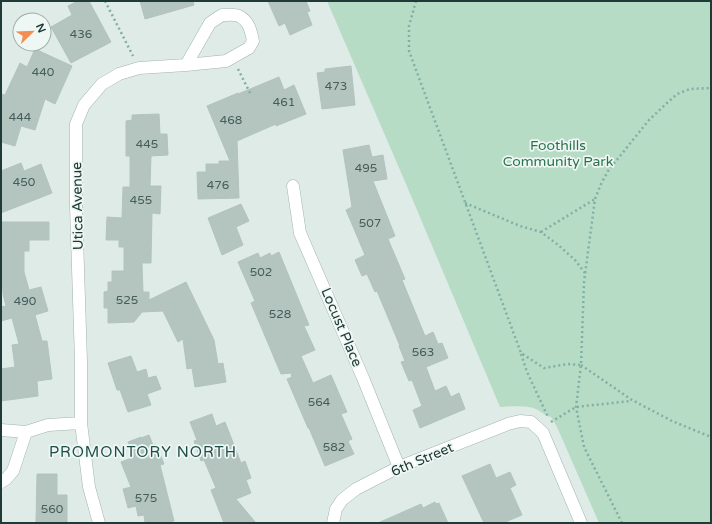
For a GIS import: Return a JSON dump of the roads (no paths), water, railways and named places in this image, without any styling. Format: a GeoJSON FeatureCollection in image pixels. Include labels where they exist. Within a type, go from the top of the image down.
{"type":"FeatureCollection","features":[{"type":"Feature","properties":{"kind":"street","name":"Utica Avenue"},"geometry":{"type":"LineString","coordinates":[[99,523],[89,487],[82,423],[76,206],[76,124],[84,105],[102,84],[119,74],[139,68],[186,66],[226,61],[249,48],[253,41],[250,27],[238,15],[222,15],[210,23],[186,66]]}},
{"type":"Feature","properties":{"kind":"street","name":"Locust Place"},"geometry":{"type":"LineString","coordinates":[[293,186],[300,234],[363,378],[399,467]]}},
{"type":"Feature","properties":{"kind":"street","name":"6th Street"},"geometry":{"type":"LineString","coordinates":[[333,523],[336,509],[342,500],[356,489],[399,467],[508,424],[520,421],[531,422],[544,433],[581,523]]}},
{"type":"Feature","properties":{"kind":"street"},"geometry":{"type":"LineString","coordinates":[[1,430],[26,432],[48,425],[82,423]]}},
{"type":"Feature","properties":{"kind":"street"},"geometry":{"type":"LineString","coordinates":[[1,482],[13,471],[26,432]]}},
{"type":"Feature","properties":{"kind":"district","name":"PROMONTORY NORTH"},"geometry":{"type":"Point","coordinates":[143,452]}},
{"type":"Feature","properties":{"kind":"park label","name":"Foothills Community Park"},"geometry":{"type":"Point","coordinates":[558,154]}}]}
